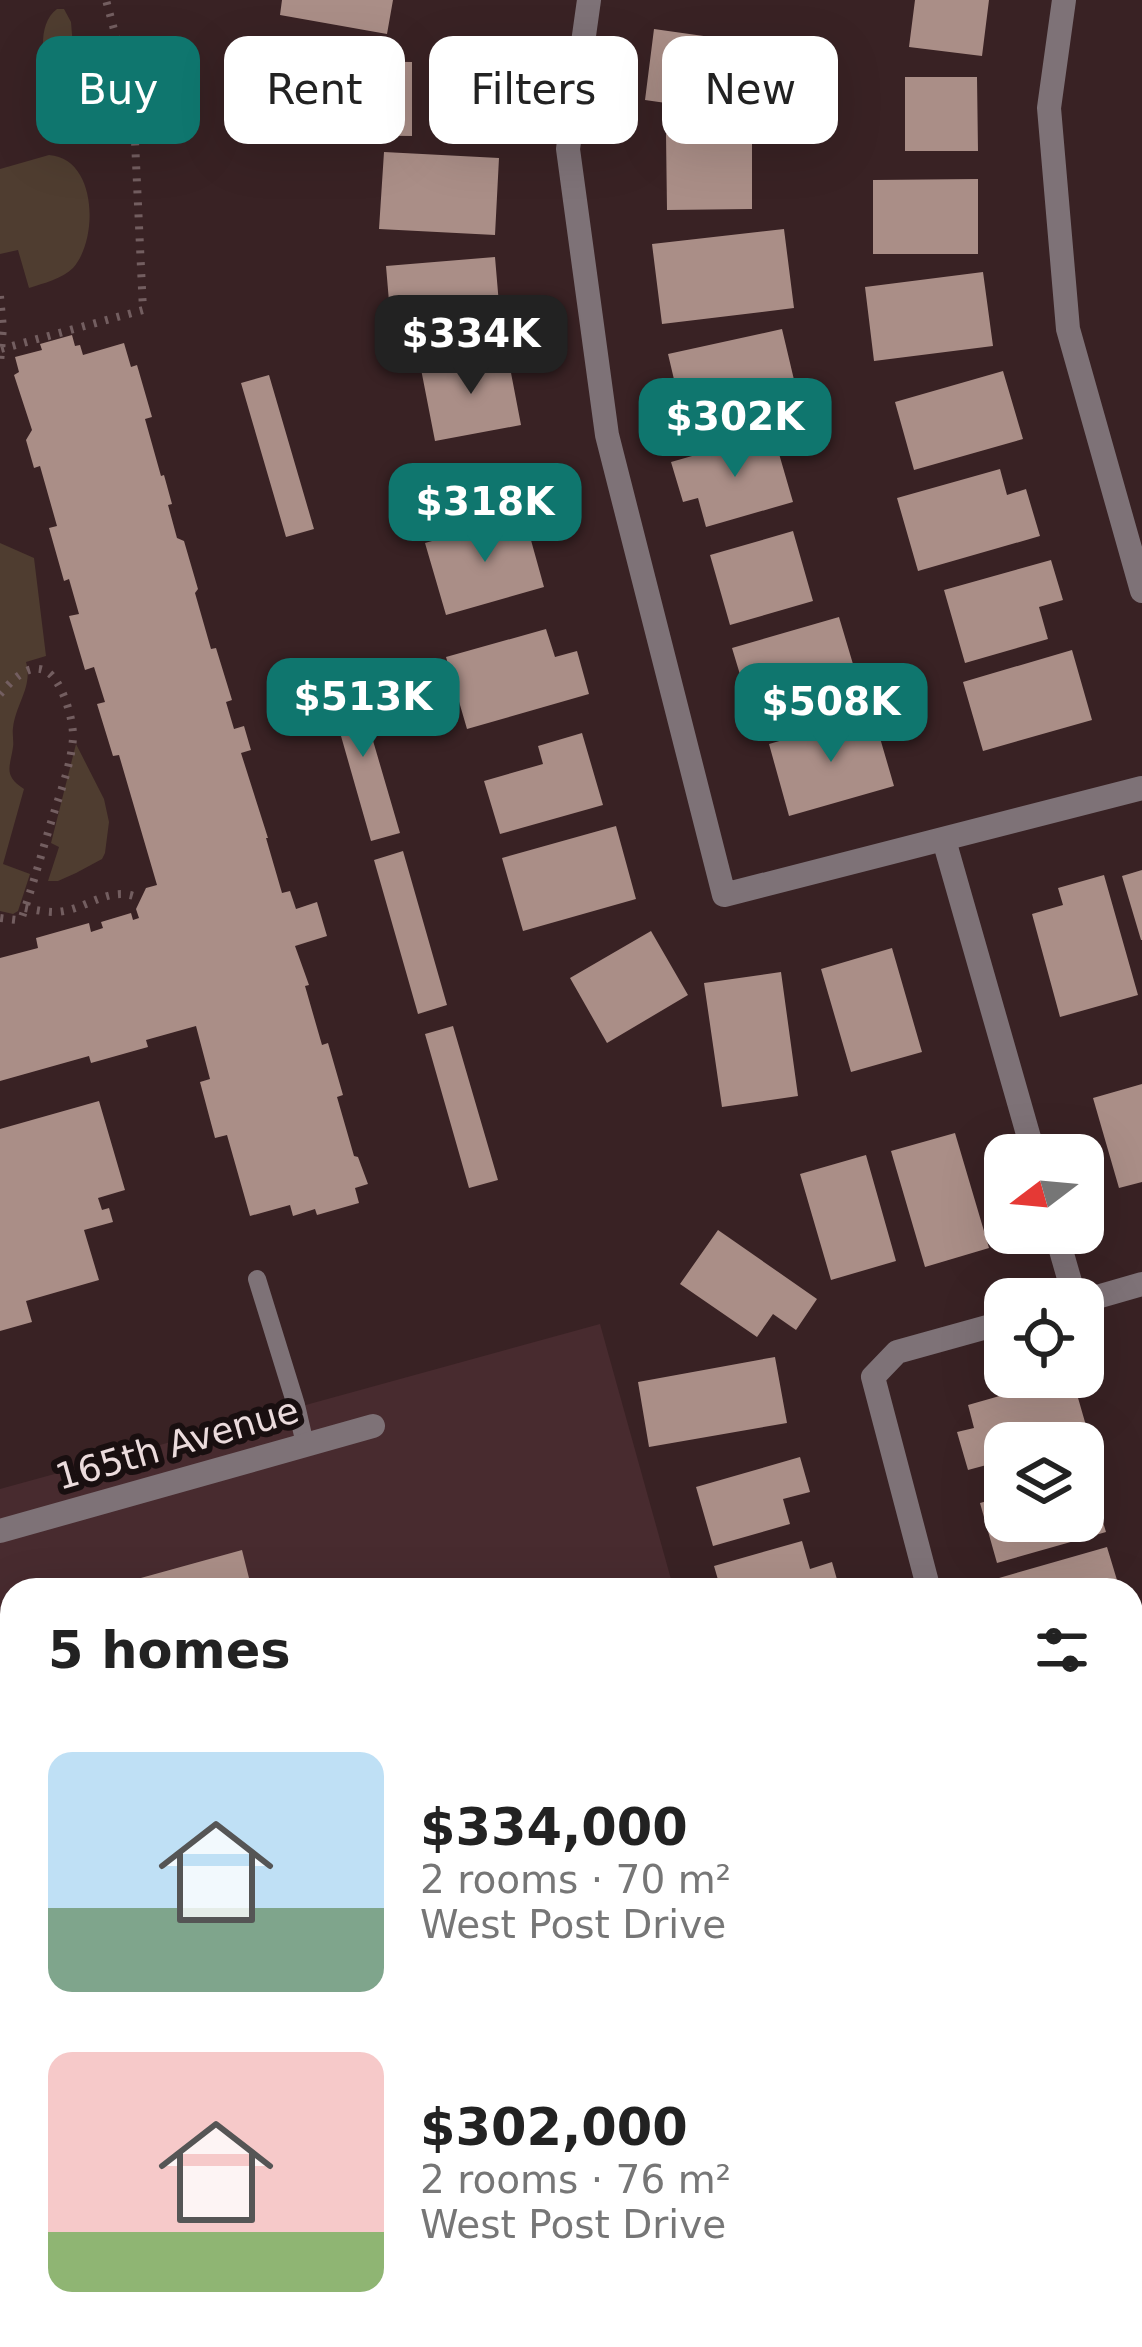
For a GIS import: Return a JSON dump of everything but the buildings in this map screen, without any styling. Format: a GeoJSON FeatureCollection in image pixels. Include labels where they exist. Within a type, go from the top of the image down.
{"type":"FeatureCollection","features":[{"type":"Feature","properties":{"kind":"street"},"geometry":{"type":"LineString","coordinates":[[589,0],[568,149],[607,435],[724,895],[1142,788]]}},
{"type":"Feature","properties":{"kind":"street"},"geometry":{"type":"LineString","coordinates":[[1064,0],[1049,108],[1068,329],[1142,591]]}},
{"type":"Feature","properties":{"kind":"street"},"geometry":{"type":"LineString","coordinates":[[944,840],[1028,1134]]}},
{"type":"Feature","properties":{"kind":"street"},"geometry":{"type":"LineString","coordinates":[[1104,1294],[1142,1284]]}},
{"type":"Feature","properties":{"kind":"street"},"geometry":{"type":"LineString","coordinates":[[925,1578],[873,1377],[897,1352],[984,1328]]}},
{"type":"Feature","properties":{"kind":"street","name":"165th Avenue"},"geometry":{"type":"LineString","coordinates":[[0,1531],[373,1426]]}},
{"type":"Feature","properties":{"kind":"lane"},"geometry":{"type":"LineString","coordinates":[[257,1279],[305,1444]]}},
{"type":"Feature","properties":{"kind":"path"},"geometry":{"type":"LineString","coordinates":[[1,349],[143,310],[133,99],[106,0]]}},
{"type":"Feature","properties":{"kind":"path"},"geometry":{"type":"LineString","coordinates":[[0,296],[0,363]]}},
{"type":"Feature","properties":{"kind":"path"},"geometry":{"type":"LineString","coordinates":[[0,694],[17,675],[37,669],[49,672],[73,724],[62,786],[22,917],[0,918]]}},
{"type":"Feature","properties":{"kind":"path"},"geometry":{"type":"LineString","coordinates":[[25,908],[55,912],[116,892],[141,899]]}},
{"type":"Feature","properties":{"kind":"shaded area"},"geometry":{"type":"Polygon","coordinates":[[[64,9],[72,36],[44,36],[50,16],[64,9]]]}},
{"type":"Feature","properties":{"kind":"shaded area"},"geometry":{"type":"Polygon","coordinates":[[[49,155],[65,160],[85,184],[87,239],[69,272],[29,288],[18,250],[0,254],[0,169],[49,155]]]}},
{"type":"Feature","properties":{"kind":"shaded area"},"geometry":{"type":"Polygon","coordinates":[[[0,543],[34,558],[46,656],[26,662],[27,679],[13,728],[10,771],[24,789],[3,864],[30,874],[13,914],[0,911],[0,543]]]}},
{"type":"Feature","properties":{"kind":"shaded area"},"geometry":{"type":"Polygon","coordinates":[[[76,744],[104,799],[109,822],[105,853],[76,873],[48,881],[59,847],[51,843],[76,744]]]}},
{"type":"Feature","properties":{"kind":"shaded area"},"geometry":{"type":"Polygon","coordinates":[[[600,1324],[671,1578],[0,1578],[0,1489],[600,1324]]]}}]}
